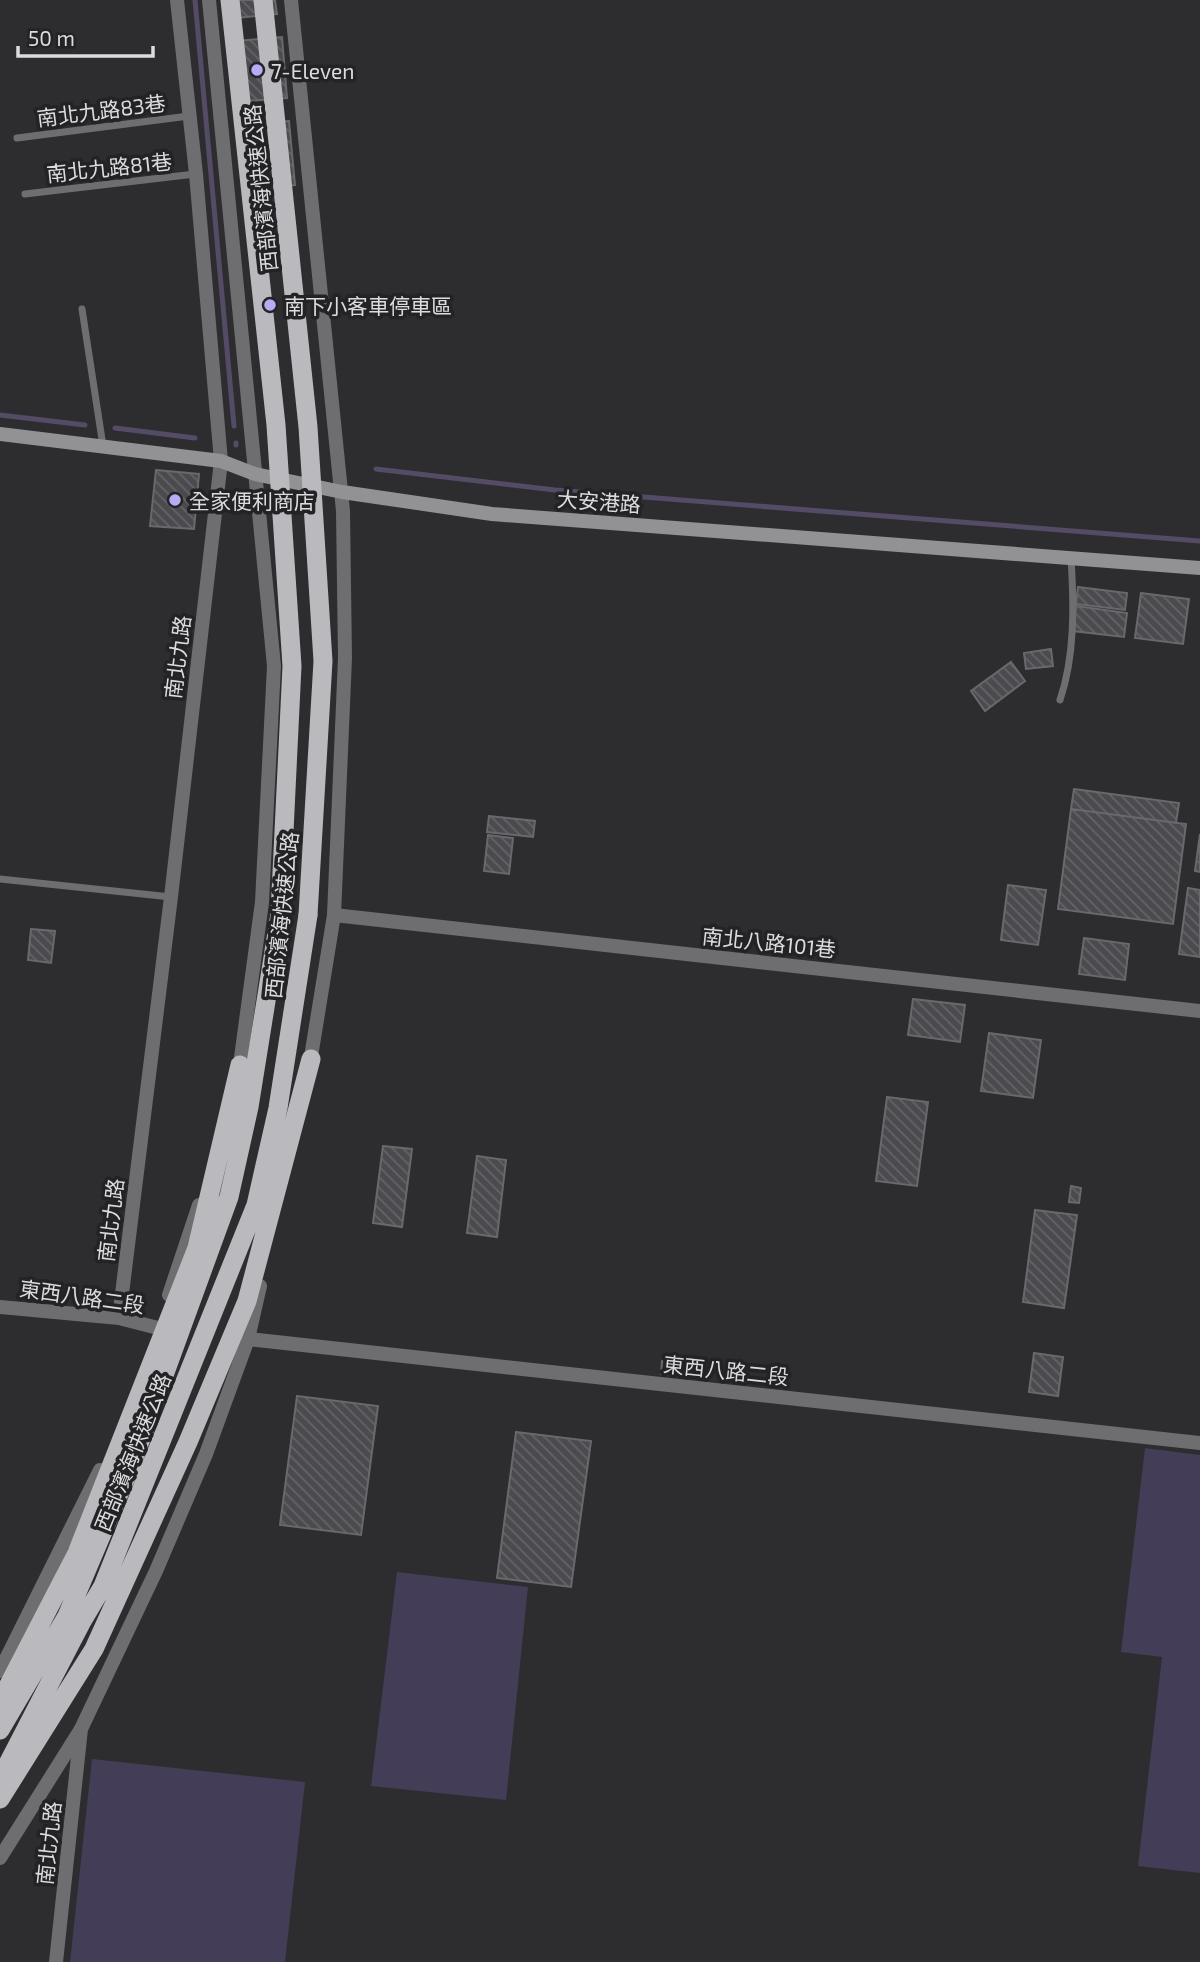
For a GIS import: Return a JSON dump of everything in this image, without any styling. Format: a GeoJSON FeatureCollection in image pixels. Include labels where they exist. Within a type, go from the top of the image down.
{"type":"FeatureCollection","features":[{"type":"Feature","properties":{"kind":"highway","name":"西部濱海快速公路"},"geometry":{"type":"LineString","coordinates":[[0,1730],[72,1604],[132,1463],[229,1197],[249,1107],[281,914],[292,666],[276,425],[230,0]]}},
{"type":"Feature","properties":{"kind":"highway","name":"西部濱海快速公路"},"geometry":{"type":"LineString","coordinates":[[0,1779],[103,1586],[256,1205],[278,1108],[308,915],[323,661],[308,427],[263,0]]}},
{"type":"Feature","properties":{"kind":"highway"},"geometry":{"type":"LineString","coordinates":[[0,1800],[94,1649],[194,1429],[247,1301],[311,1059]]}},
{"type":"Feature","properties":{"kind":"highway"},"geometry":{"type":"LineString","coordinates":[[0,1702],[77,1553],[197,1248],[240,1065]]}},
{"type":"Feature","properties":{"kind":"main road","name":"大安港路"},"geometry":{"type":"LineString","coordinates":[[0,434],[221,461],[255,474],[342,492],[492,514],[1200,568]]}},
{"type":"Feature","properties":{"kind":"street","name":"南北九路"},"geometry":{"type":"LineString","coordinates":[[118,1318],[171,897],[221,461],[196,174],[177,0]]}},
{"type":"Feature","properties":{"kind":"street"},"geometry":{"type":"LineString","coordinates":[[0,1671],[95,1482],[158,1328],[205,1186],[225,1098],[240,1065],[261,902],[274,666],[209,0]]}},
{"type":"Feature","properties":{"kind":"street"},"geometry":{"type":"LineString","coordinates":[[0,1858],[81,1729],[161,1559],[205,1454],[247,1339],[303,1108],[334,915],[345,658],[342,492],[290,0]]}},
{"type":"Feature","properties":{"kind":"street","name":"南北八路101巷"},"geometry":{"type":"LineString","coordinates":[[334,915],[1200,1011]]}},
{"type":"Feature","properties":{"kind":"street","name":"東西八路二段"},"geometry":{"type":"LineString","coordinates":[[0,1307],[118,1318],[158,1328]]}},
{"type":"Feature","properties":{"kind":"street","name":"東西八路二段"},"geometry":{"type":"LineString","coordinates":[[247,1339],[1200,1443]]}},
{"type":"Feature","properties":{"kind":"street","name":"南北九路"},"geometry":{"type":"LineString","coordinates":[[57,1962],[81,1729]]}},
{"type":"Feature","properties":{"kind":"lane","name":"南北九路83巷"},"geometry":{"type":"LineString","coordinates":[[17,138],[189,116]]}},
{"type":"Feature","properties":{"kind":"lane","name":"南北九路81巷"},"geometry":{"type":"LineString","coordinates":[[25,194],[196,174]]}},
{"type":"Feature","properties":{"kind":"lane"},"geometry":{"type":"LineString","coordinates":[[82,309],[103,446]]}},
{"type":"Feature","properties":{"kind":"lane"},"geometry":{"type":"LineString","coordinates":[[1060,700],[1068,677],[1073,593],[1070,558]]}},
{"type":"Feature","properties":{"kind":"lane"},"geometry":{"type":"LineString","coordinates":[[0,879],[171,897]]}},
{"type":"Feature","properties":{"kind":"shaded area"},"geometry":{"type":"Polygon","coordinates":[[[1145,1448],[1200,1455],[1200,1873],[1138,1866],[1162,1657],[1121,1652],[1145,1448]]]}},
{"type":"Feature","properties":{"kind":"shaded area"},"geometry":{"type":"Polygon","coordinates":[[[397,1572],[528,1587],[506,1800],[371,1786],[397,1572]]]}},
{"type":"Feature","properties":{"kind":"shaded area"},"geometry":{"type":"Polygon","coordinates":[[[92,1759],[305,1782],[285,1962],[70,1962],[92,1759]]]}},
{"type":"Feature","properties":{"kind":"building"},"geometry":{"type":"Polygon","coordinates":[[[225,0],[275,0],[277,14],[227,19],[225,0]]]}},
{"type":"Feature","properties":{"kind":"building","name":"7-Eleven"},"geometry":{"type":"Polygon","coordinates":[[[282,37],[287,98],[233,102],[227,42],[282,37]]]}},
{"type":"Feature","properties":{"kind":"building"},"geometry":{"type":"Polygon","coordinates":[[[289,121],[295,185],[279,186],[274,122],[289,121]]]}},
{"type":"Feature","properties":{"kind":"building","name":"全家便利商店"},"geometry":{"type":"Polygon","coordinates":[[[156,470],[199,474],[194,529],[150,526],[156,470]]]}},
{"type":"Feature","properties":{"kind":"building"},"geometry":{"type":"Polygon","coordinates":[[[1078,587],[1127,593],[1125,610],[1076,604],[1078,587]]]}},
{"type":"Feature","properties":{"kind":"building"},"geometry":{"type":"Polygon","coordinates":[[[1141,593],[1189,599],[1183,644],[1135,638],[1141,593]]]}},
{"type":"Feature","properties":{"kind":"building"},"geometry":{"type":"Polygon","coordinates":[[[1076,606],[1127,613],[1124,637],[1073,631],[1076,606]]]}},
{"type":"Feature","properties":{"kind":"building"},"geometry":{"type":"Polygon","coordinates":[[[1051,649],[1053,666],[1026,669],[1024,653],[1051,649]]]}},
{"type":"Feature","properties":{"kind":"building"},"geometry":{"type":"Polygon","coordinates":[[[1011,662],[1025,681],[985,711],[971,691],[1011,662]]]}},
{"type":"Feature","properties":{"kind":"building"},"geometry":{"type":"Polygon","coordinates":[[[1074,789],[1179,803],[1176,823],[1071,809],[1074,789]]]}},
{"type":"Feature","properties":{"kind":"building"},"geometry":{"type":"Polygon","coordinates":[[[1071,809],[1186,824],[1173,924],[1058,909],[1071,809]]]}},
{"type":"Feature","properties":{"kind":"building"},"geometry":{"type":"Polygon","coordinates":[[[489,816],[535,821],[533,837],[487,832],[489,816]]]}},
{"type":"Feature","properties":{"kind":"building"},"geometry":{"type":"Polygon","coordinates":[[[1200,834],[1200,872],[1195,871],[1200,834]]]}},
{"type":"Feature","properties":{"kind":"building"},"geometry":{"type":"Polygon","coordinates":[[[488,835],[513,838],[509,874],[484,871],[488,835]]]}},
{"type":"Feature","properties":{"kind":"building"},"geometry":{"type":"Polygon","coordinates":[[[1008,885],[1046,890],[1038,945],[1001,940],[1008,885]]]}},
{"type":"Feature","properties":{"kind":"building"},"geometry":{"type":"Polygon","coordinates":[[[1188,888],[1200,890],[1200,957],[1179,954],[1188,888]]]}},
{"type":"Feature","properties":{"kind":"building"},"geometry":{"type":"Polygon","coordinates":[[[31,929],[55,931],[51,963],[28,960],[31,929]]]}},
{"type":"Feature","properties":{"kind":"building"},"geometry":{"type":"Polygon","coordinates":[[[1084,938],[1129,944],[1125,980],[1079,974],[1084,938]]]}},
{"type":"Feature","properties":{"kind":"building"},"geometry":{"type":"Polygon","coordinates":[[[913,999],[965,1005],[960,1042],[908,1035],[913,999]]]}},
{"type":"Feature","properties":{"kind":"building"},"geometry":{"type":"Polygon","coordinates":[[[989,1033],[1041,1040],[1033,1098],[981,1091],[989,1033]]]}},
{"type":"Feature","properties":{"kind":"building"},"geometry":{"type":"Polygon","coordinates":[[[887,1097],[928,1102],[917,1186],[876,1181],[887,1097]]]}},
{"type":"Feature","properties":{"kind":"building"},"geometry":{"type":"Polygon","coordinates":[[[383,1146],[412,1149],[402,1227],[373,1223],[383,1146]]]}},
{"type":"Feature","properties":{"kind":"building"},"geometry":{"type":"Polygon","coordinates":[[[477,1156],[506,1160],[497,1237],[467,1233],[477,1156]]]}},
{"type":"Feature","properties":{"kind":"building"},"geometry":{"type":"Polygon","coordinates":[[[1071,1186],[1081,1188],[1079,1203],[1069,1202],[1071,1186]]]}},
{"type":"Feature","properties":{"kind":"building"},"geometry":{"type":"Polygon","coordinates":[[[1035,1210],[1077,1215],[1064,1308],[1023,1302],[1035,1210]]]}},
{"type":"Feature","properties":{"kind":"building"},"geometry":{"type":"Polygon","coordinates":[[[1034,1353],[1063,1357],[1058,1396],[1029,1392],[1034,1353]]]}},
{"type":"Feature","properties":{"kind":"building"},"geometry":{"type":"Polygon","coordinates":[[[662,1361],[675,1362],[674,1376],[661,1374],[662,1361]]]}},
{"type":"Feature","properties":{"kind":"building"},"geometry":{"type":"Polygon","coordinates":[[[297,1396],[378,1406],[361,1535],[280,1525],[297,1396]]]}},
{"type":"Feature","properties":{"kind":"building"},"geometry":{"type":"Polygon","coordinates":[[[516,1432],[591,1441],[571,1587],[497,1578],[516,1432]]]}},
{"type":"Feature","properties":{"kind":"waterway"},"geometry":{"type":"LineString","coordinates":[[195,0],[234,426]]}},
{"type":"Feature","properties":{"kind":"waterway"},"geometry":{"type":"LineString","coordinates":[[0,415],[85,425]]}},
{"type":"Feature","properties":{"kind":"waterway"},"geometry":{"type":"LineString","coordinates":[[115,428],[195,438]]}},
{"type":"Feature","properties":{"kind":"waterway"},"geometry":{"type":"LineString","coordinates":[[376,469],[555,490],[1200,541]]}},
{"type":"Feature","properties":{"kind":"place","name":"7-Eleven"},"geometry":{"type":"Point","coordinates":[257,70]}},
{"type":"Feature","properties":{"kind":"place","name":"南下小客車停車區"},"geometry":{"type":"Point","coordinates":[270,305]}},
{"type":"Feature","properties":{"kind":"place","name":"全家便利商店"},"geometry":{"type":"Point","coordinates":[175,500]}}]}
